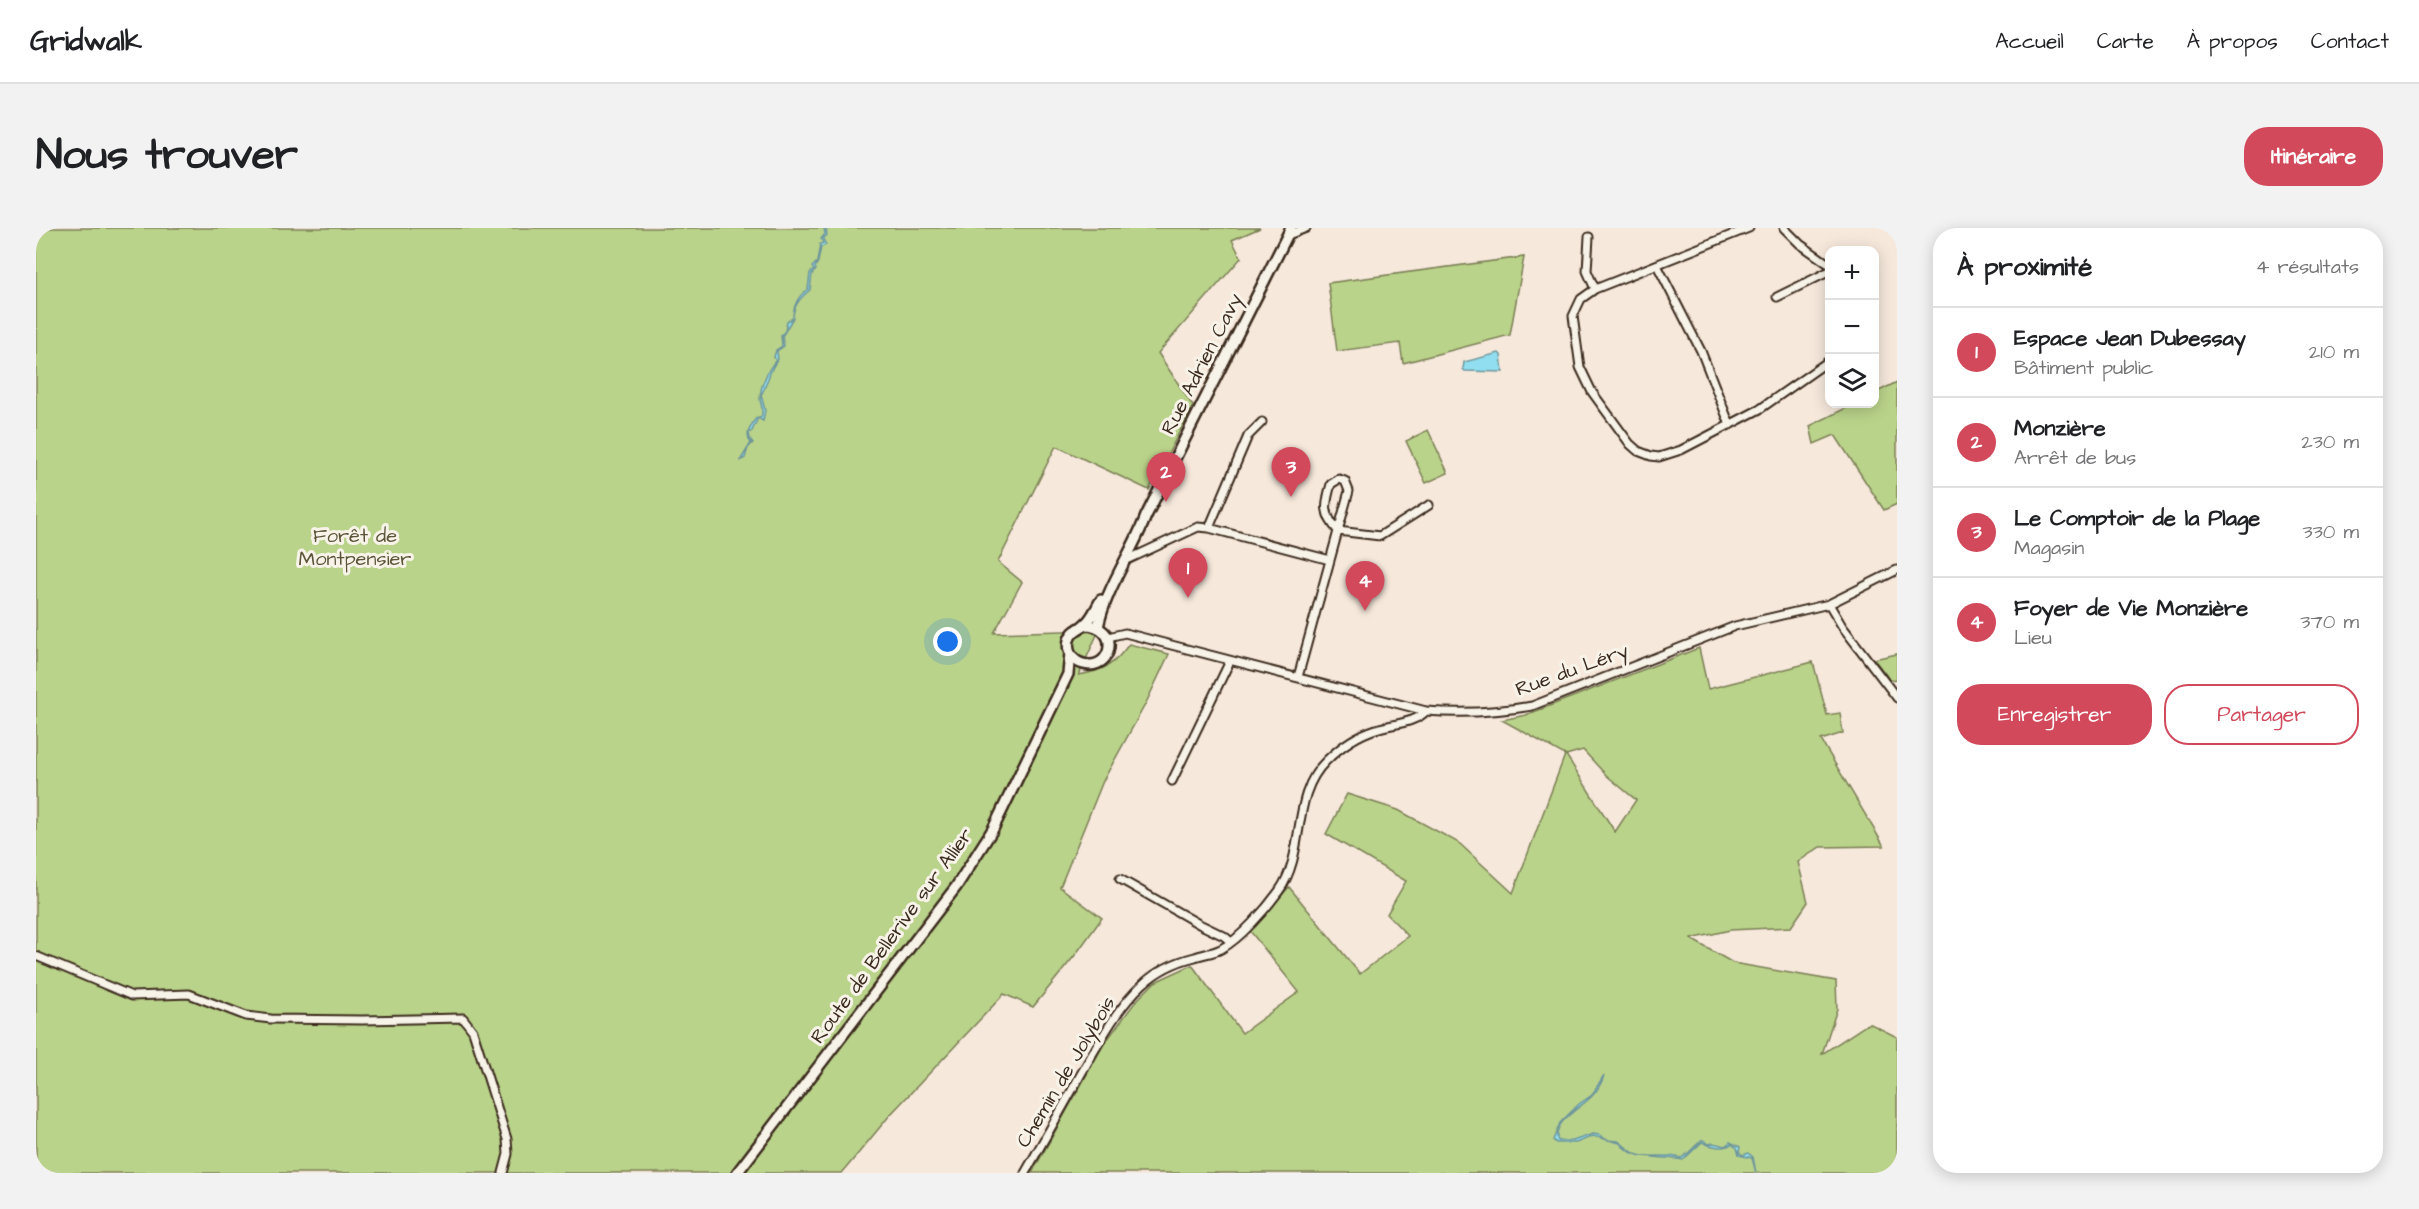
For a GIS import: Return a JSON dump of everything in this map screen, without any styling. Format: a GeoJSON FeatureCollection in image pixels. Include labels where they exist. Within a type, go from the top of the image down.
{"type":"FeatureCollection","features":[{"type":"Feature","properties":{"kind":"main road","name":"Rue Adrien Cavy"},"geometry":{"type":"LineString","coordinates":[[1085,625],[1146,516],[1289,231]]}},
{"type":"Feature","properties":{"kind":"main road","name":"Rue Adrien Cavy"},"geometry":{"type":"LineString","coordinates":[[1098,627],[1102,608],[1137,541],[1146,516]]}},
{"type":"Feature","properties":{"kind":"main road"},"geometry":{"type":"LineString","coordinates":[[1085,625],[1098,627],[1108,637],[1106,657],[1095,665],[1081,664],[1070,653],[1069,640],[1072,634],[1085,625]]}},
{"type":"Feature","properties":{"kind":"main road","name":"Route de Bellerive sur Allier"},"geometry":{"type":"LineString","coordinates":[[737,1173],[956,887],[993,829],[1068,674],[1070,653]]}},
{"type":"Feature","properties":{"kind":"main road","name":"Route de Bellerive sur Allier"},"geometry":{"type":"LineString","coordinates":[[1068,674],[1081,664]]}},
{"type":"Feature","properties":{"kind":"street"},"geometry":{"type":"LineString","coordinates":[[1289,231],[1306,228]]}},
{"type":"Feature","properties":{"kind":"street"},"geometry":{"type":"LineString","coordinates":[[1749,228],[1595,289],[1581,299],[1573,316],[1578,358],[1592,392],[1630,444],[1645,454],[1659,457],[1682,450],[1760,409],[1825,364]]}},
{"type":"Feature","properties":{"kind":"street"},"geometry":{"type":"LineString","coordinates":[[1784,228],[1800,244],[1825,262]]}},
{"type":"Feature","properties":{"kind":"street"},"geometry":{"type":"LineString","coordinates":[[1589,237],[1587,271],[1595,289]]}},
{"type":"Feature","properties":{"kind":"street"},"geometry":{"type":"LineString","coordinates":[[1657,265],[1701,351],[1730,425]]}},
{"type":"Feature","properties":{"kind":"street"},"geometry":{"type":"LineString","coordinates":[[1777,297],[1825,273]]}},
{"type":"Feature","properties":{"kind":"street"},"geometry":{"type":"LineString","coordinates":[[1209,528],[1248,436],[1262,422]]}},
{"type":"Feature","properties":{"kind":"street"},"geometry":{"type":"LineString","coordinates":[[1298,678],[1338,531],[1349,490],[1346,481],[1339,479],[1331,484],[1326,503],[1328,520],[1338,531],[1380,536],[1429,505]]}},
{"type":"Feature","properties":{"kind":"street"},"geometry":{"type":"LineString","coordinates":[[1127,560],[1198,527],[1330,560]]}},
{"type":"Feature","properties":{"kind":"street"},"geometry":{"type":"LineString","coordinates":[[1137,541],[1141,546],[1149,549]]}},
{"type":"Feature","properties":{"kind":"street","name":"Rue du Léry"},"geometry":{"type":"LineString","coordinates":[[1108,637],[1125,633],[1426,711],[1496,712],[1532,706],[1735,626],[1829,604],[1897,570]]}},
{"type":"Feature","properties":{"kind":"street"},"geometry":{"type":"LineString","coordinates":[[1829,604],[1853,642],[1897,698]]}},
{"type":"Feature","properties":{"kind":"street"},"geometry":{"type":"LineString","coordinates":[[1172,781],[1230,661]]}},
{"type":"Feature","properties":{"kind":"street","name":"Chemin de Jolybois"},"geometry":{"type":"LineString","coordinates":[[1025,1173],[1104,1034],[1124,1005],[1143,984],[1165,967],[1213,953],[1231,942],[1283,885],[1290,868],[1306,791],[1314,775],[1326,761],[1359,736],[1411,720],[1426,711]]}},
{"type":"Feature","properties":{"kind":"street"},"geometry":{"type":"LineString","coordinates":[[1120,879],[1231,942]]}},
{"type":"Feature","properties":{"kind":"street"},"geometry":{"type":"LineString","coordinates":[[36,956],[132,996],[189,994],[246,1016],[271,1019],[351,1020],[463,1018],[472,1031],[507,1139],[508,1154],[503,1173]]}},
{"type":"Feature","properties":{"kind":"green space","name":"Forêt de Montpensier"},"geometry":{"type":"Polygon","coordinates":[[[36,228],[1260,228],[1232,240],[1241,258],[1158,353],[1193,406],[1149,490],[1056,446],[998,562],[1022,582],[994,633],[1099,630],[1079,675],[1108,666],[1129,644],[1169,654],[1146,703],[1103,781],[1060,887],[1102,918],[1033,1007],[1004,994],[890,1115],[842,1173],[36,1173],[36,228]]]}},
{"type":"Feature","properties":{"kind":"green space"},"geometry":{"type":"Polygon","coordinates":[[[1524,257],[1510,335],[1403,363],[1400,343],[1337,351],[1328,283],[1524,257]]]}},
{"type":"Feature","properties":{"kind":"green space"},"geometry":{"type":"Polygon","coordinates":[[[1897,382],[1897,504],[1884,510],[1835,435],[1814,444],[1810,426],[1846,408],[1879,408],[1879,391],[1897,382]]]}},
{"type":"Feature","properties":{"kind":"green space"},"geometry":{"type":"Polygon","coordinates":[[[1428,430],[1448,473],[1426,483],[1406,441],[1428,430]]]}},
{"type":"Feature","properties":{"kind":"green space"},"geometry":{"type":"Polygon","coordinates":[[[1699,648],[1708,689],[1813,662],[1827,715],[1840,713],[1843,733],[1821,740],[1884,846],[1820,847],[1798,862],[1808,902],[1791,927],[1730,930],[1691,939],[1733,963],[1836,981],[1837,1009],[1822,1054],[1869,1023],[1897,1037],[1897,1173],[1032,1173],[1104,1044],[1136,1001],[1155,982],[1192,965],[1242,1033],[1299,992],[1250,931],[1289,887],[1360,974],[1408,936],[1387,914],[1406,881],[1326,834],[1347,794],[1398,810],[1459,843],[1513,893],[1565,755],[1502,720],[1526,715],[1699,648]],[[1583,750],[1566,755],[1615,832],[1636,800],[1606,775],[1583,750]]]}},
{"type":"Feature","properties":{"kind":"green space"},"geometry":{"type":"Polygon","coordinates":[[[1897,654],[1897,679],[1890,680],[1874,659],[1897,654]]]}},
{"type":"Feature","properties":{"kind":"water"},"geometry":{"type":"Polygon","coordinates":[[[824,228],[830,228],[826,230],[827,235],[823,239],[826,245],[821,247],[816,270],[812,274],[810,290],[798,302],[793,318],[797,302],[808,289],[810,273],[814,270],[812,267],[817,262],[820,244],[823,243],[821,239],[825,234],[824,228]]]}},
{"type":"Feature","properties":{"kind":"water"},"geometry":{"type":"Polygon","coordinates":[[[793,318],[782,336],[784,346],[777,351],[778,359],[761,395],[765,410],[763,421],[758,418],[749,433],[753,443],[748,448],[745,458],[740,461],[751,443],[748,437],[750,427],[756,418],[762,415],[760,394],[763,383],[776,360],[774,357],[776,350],[782,346],[781,335],[785,331],[787,321],[793,318]]]}},
{"type":"Feature","properties":{"kind":"water"},"geometry":{"type":"Polygon","coordinates":[[[1499,353],[1503,372],[1465,371],[1463,369],[1464,362],[1499,353]]]}},
{"type":"Feature","properties":{"kind":"water"},"geometry":{"type":"Polygon","coordinates":[[[1604,1075],[1595,1093],[1563,1121],[1557,1134],[1558,1141],[1573,1141],[1593,1134],[1606,1139],[1593,1136],[1576,1143],[1556,1143],[1553,1140],[1560,1123],[1579,1104],[1592,1095],[1604,1075]]]}},
{"type":"Feature","properties":{"kind":"water"},"geometry":{"type":"Polygon","coordinates":[[[1609,1140],[1618,1141],[1635,1154],[1620,1143],[1609,1140]]]}},
{"type":"Feature","properties":{"kind":"water"},"geometry":{"type":"Polygon","coordinates":[[[1703,1140],[1709,1144],[1726,1146],[1730,1142],[1740,1147],[1739,1152],[1743,1155],[1748,1153],[1753,1157],[1756,1173],[1752,1158],[1739,1155],[1737,1148],[1731,1144],[1728,1146],[1721,1147],[1713,1146],[1702,1142],[1683,1160],[1645,1156],[1681,1158],[1703,1140]]]}},
{"type":"Feature","properties":{"kind":"place","name":"Le Comptoir de la Plage"},"geometry":{"type":"Point","coordinates":[1291,497]}},
{"type":"Feature","properties":{"kind":"place","name":"Monzière"},"geometry":{"type":"Point","coordinates":[1166,502]}},
{"type":"Feature","properties":{"kind":"place","name":"Espace Jean Dubessay"},"geometry":{"type":"Point","coordinates":[1188,598]}},
{"type":"Feature","properties":{"kind":"place","name":"Foyer de Vie Monzière"},"geometry":{"type":"Point","coordinates":[1365,611]}}]}
